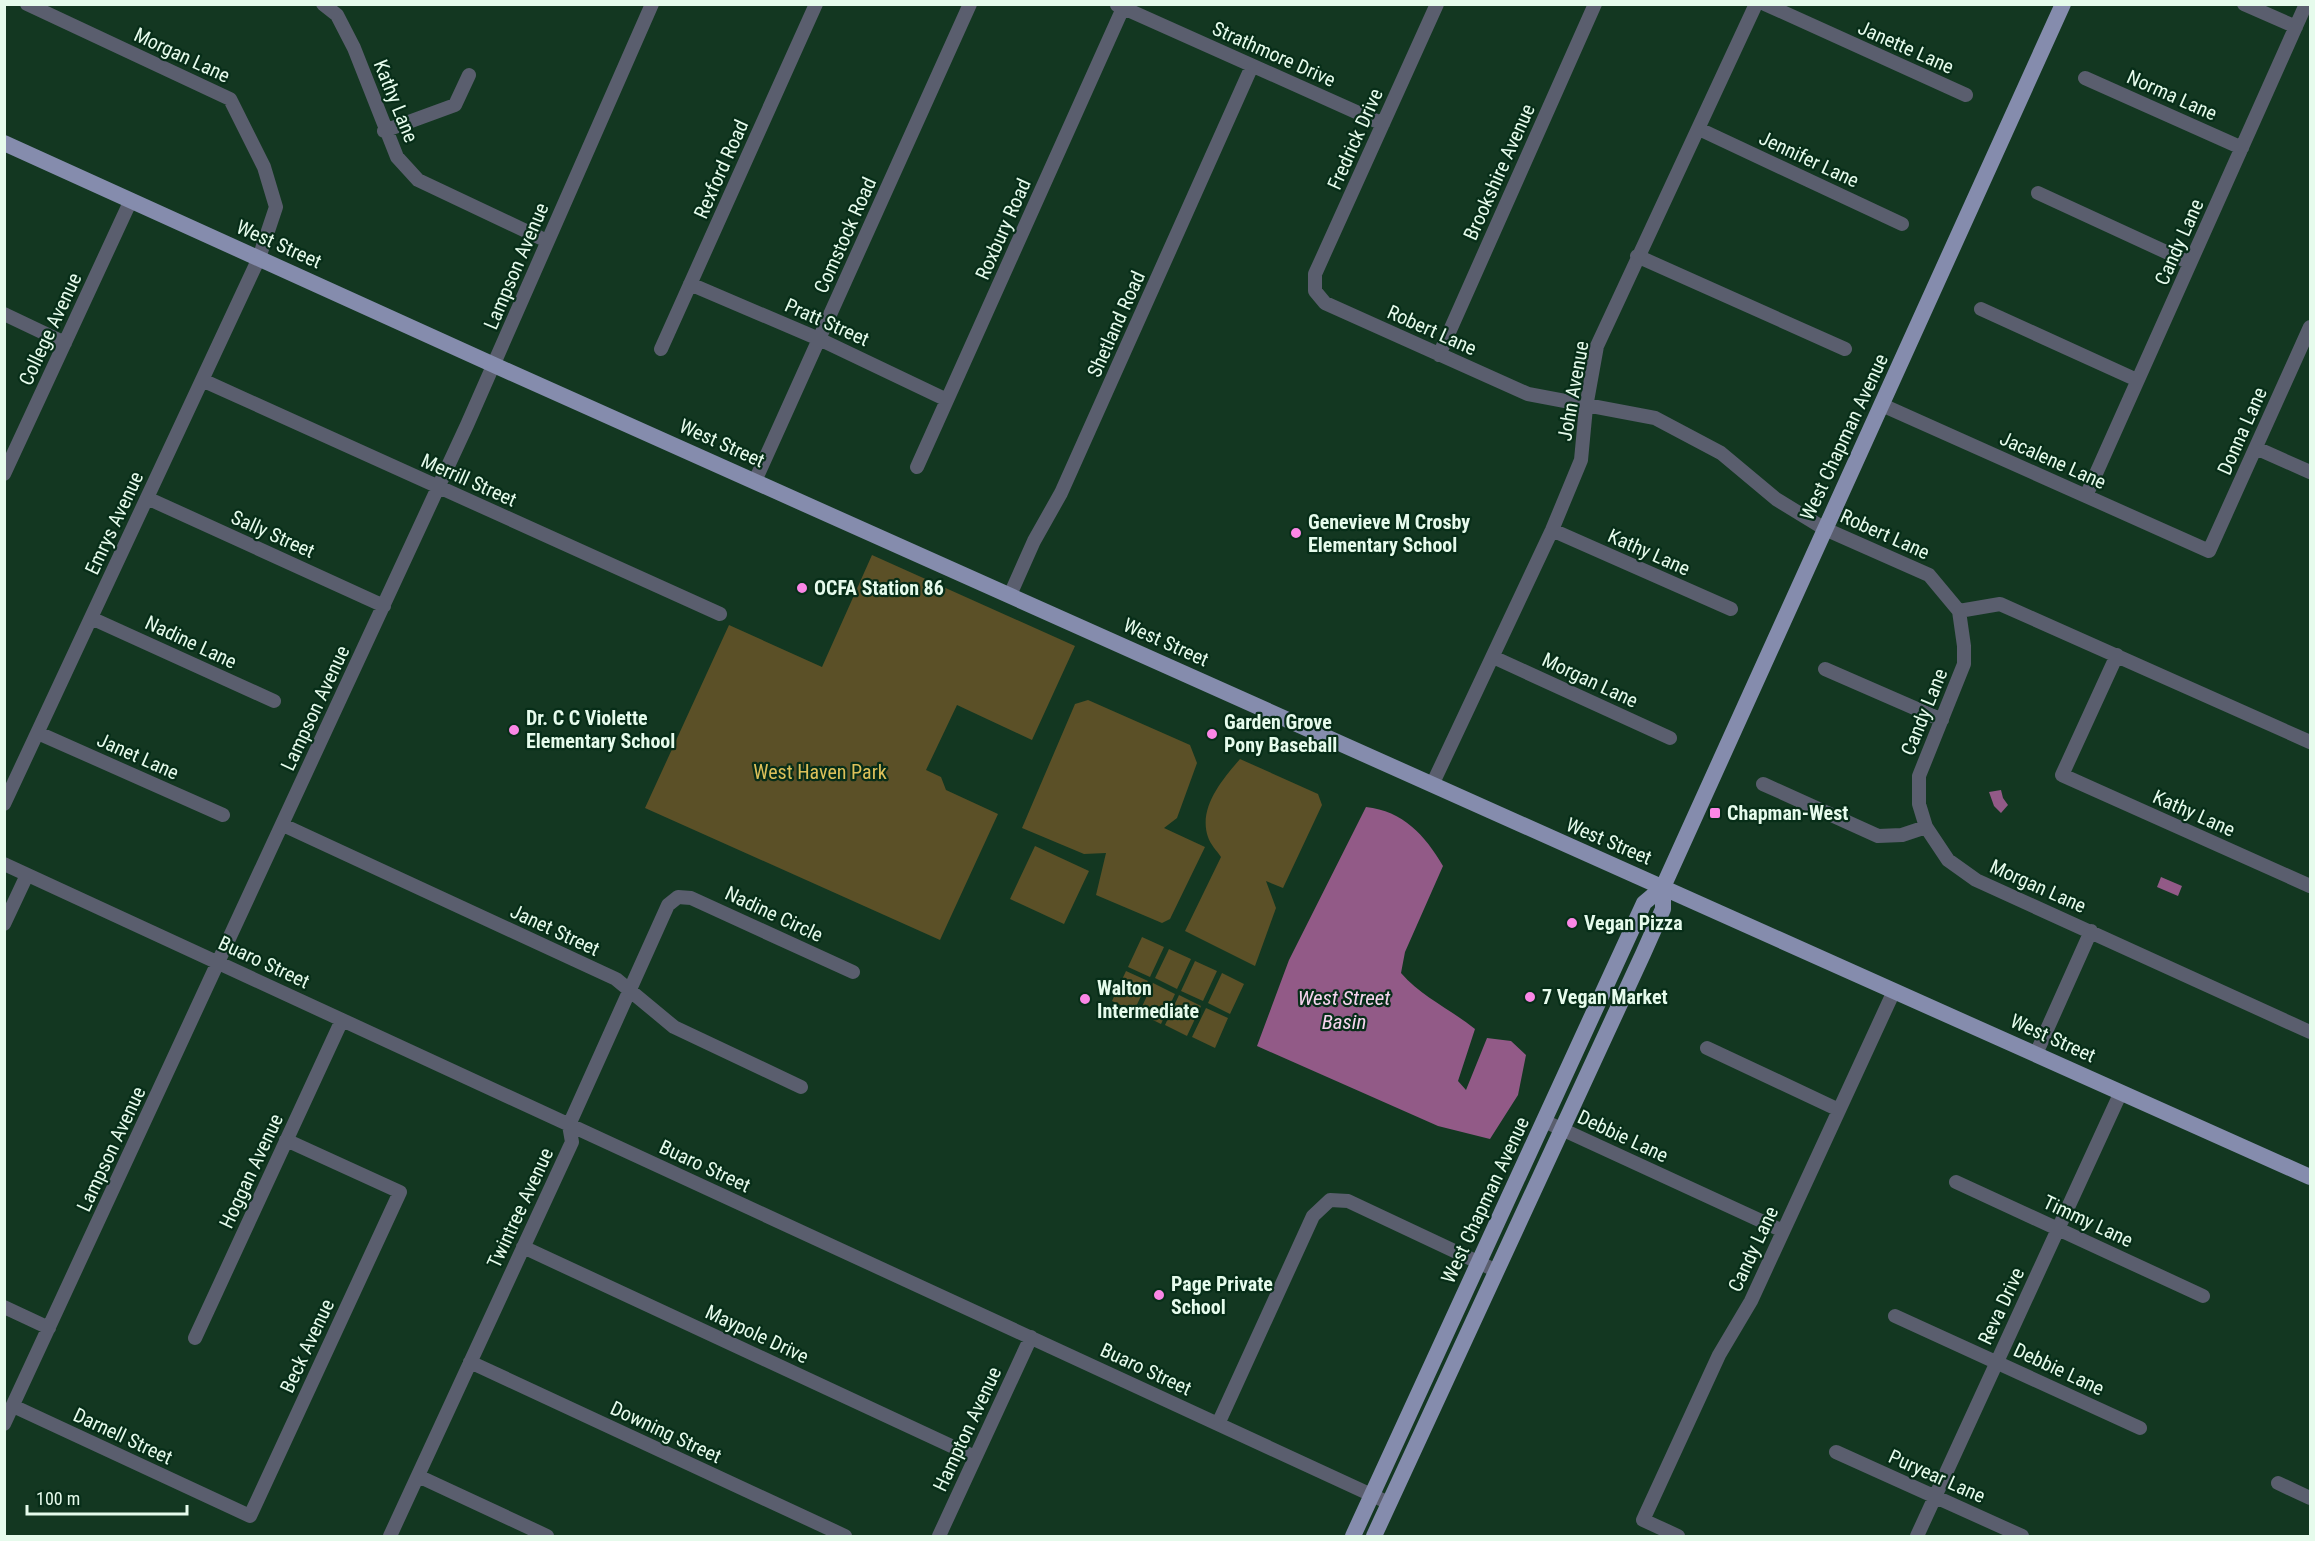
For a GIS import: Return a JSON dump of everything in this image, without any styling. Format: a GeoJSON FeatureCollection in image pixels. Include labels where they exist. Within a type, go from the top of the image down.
{"type":"FeatureCollection","features":[{"type":"Feature","properties":{"kind":"main road","name":"West Chapman Avenue"},"geometry":{"type":"LineString","coordinates":[[1374,1536],[1662,912],[1663,887],[2063,4]]}},
{"type":"Feature","properties":{"kind":"main road","name":"West Street"},"geometry":{"type":"LineString","coordinates":[[4,143],[494,365],[2310,1178]]}},
{"type":"Feature","properties":{"kind":"main road","name":"West Chapman Avenue"},"geometry":{"type":"LineString","coordinates":[[1353,1536],[1644,903],[1663,887]]}},
{"type":"Feature","properties":{"kind":"street","name":"Morgan Lane"},"geometry":{"type":"LineString","coordinates":[[27,4],[230,99],[264,167],[276,207],[259,258]]}},
{"type":"Feature","properties":{"kind":"street","name":"Kathy Lane"},"geometry":{"type":"LineString","coordinates":[[323,4],[337,15],[354,48],[384,131],[397,157],[418,180],[547,241]]}},
{"type":"Feature","properties":{"kind":"street","name":"Lampson Avenue"},"geometry":{"type":"LineString","coordinates":[[4,1424],[439,487],[652,4]]}},
{"type":"Feature","properties":{"kind":"street","name":"Rexford Road"},"geometry":{"type":"LineString","coordinates":[[661,349],[816,4]]}},
{"type":"Feature","properties":{"kind":"street","name":"Comstock Road"},"geometry":{"type":"LineString","coordinates":[[755,481],[970,4]]}},
{"type":"Feature","properties":{"kind":"street","name":"Fredrick Drive"},"geometry":{"type":"LineString","coordinates":[[1315,291],[1315,274],[1437,4]]}},
{"type":"Feature","properties":{"kind":"street","name":"Brookshire Avenue"},"geometry":{"type":"LineString","coordinates":[[1439,355],[1595,4]]}},
{"type":"Feature","properties":{"kind":"street","name":"John Avenue"},"geometry":{"type":"LineString","coordinates":[[1432,785],[1552,530],[1581,460],[1586,406],[1597,346],[1756,4]]}},
{"type":"Feature","properties":{"kind":"street","name":"Janette Lane"},"geometry":{"type":"LineString","coordinates":[[1765,4],[1966,95]]}},
{"type":"Feature","properties":{"kind":"street"},"geometry":{"type":"LineString","coordinates":[[2244,4],[2296,27]]}},
{"type":"Feature","properties":{"kind":"street","name":"Candy Lane"},"geometry":{"type":"LineString","coordinates":[[2085,496],[2306,4]]}},
{"type":"Feature","properties":{"kind":"street","name":"Strathmore Drive"},"geometry":{"type":"LineString","coordinates":[[1120,6],[1383,124]]}},
{"type":"Feature","properties":{"kind":"street","name":"Roxbury Road"},"geometry":{"type":"LineString","coordinates":[[917,467],[1120,6]]}},
{"type":"Feature","properties":{"kind":"street","name":"Shetland Road"},"geometry":{"type":"LineString","coordinates":[[1010,595],[1034,541],[1061,493],[1252,66]]}},
{"type":"Feature","properties":{"kind":"street"},"geometry":{"type":"LineString","coordinates":[[384,131],[455,105],[469,75]]}},
{"type":"Feature","properties":{"kind":"street","name":"Norma Lane"},"geometry":{"type":"LineString","coordinates":[[2085,78],[2242,148]]}},
{"type":"Feature","properties":{"kind":"street","name":"Jennifer Lane"},"geometry":{"type":"LineString","coordinates":[[1699,129],[1902,224]]}},
{"type":"Feature","properties":{"kind":"street"},"geometry":{"type":"LineString","coordinates":[[2038,193],[2190,263]]}},
{"type":"Feature","properties":{"kind":"street","name":"College Avenue"},"geometry":{"type":"LineString","coordinates":[[4,474],[131,200]]}},
{"type":"Feature","properties":{"kind":"street"},"geometry":{"type":"LineString","coordinates":[[1638,256],[1845,349]]}},
{"type":"Feature","properties":{"kind":"street","name":"Emrys Avenue"},"geometry":{"type":"LineString","coordinates":[[4,804],[259,258]]}},
{"type":"Feature","properties":{"kind":"street","name":"Pratt Street"},"geometry":{"type":"LineString","coordinates":[[690,284],[819,339],[947,400]]}},
{"type":"Feature","properties":{"kind":"street","name":"Robert Lane"},"geometry":{"type":"LineString","coordinates":[[1315,291],[1325,303],[1528,394],[1655,418],[1721,453],[1776,499],[1825,529],[1929,575],[1959,611]]}},
{"type":"Feature","properties":{"kind":"street"},"geometry":{"type":"LineString","coordinates":[[1981,309],[2137,380]]}},
{"type":"Feature","properties":{"kind":"street"},"geometry":{"type":"LineString","coordinates":[[4,314],[65,343]]}},
{"type":"Feature","properties":{"kind":"street","name":"Donna Lane"},"geometry":{"type":"LineString","coordinates":[[2209,551],[2310,327]]}},
{"type":"Feature","properties":{"kind":"street","name":"Merrill Street"},"geometry":{"type":"LineString","coordinates":[[202,380],[720,614]]}},
{"type":"Feature","properties":{"kind":"street","name":"Jacalene Lane"},"geometry":{"type":"LineString","coordinates":[[1882,405],[2209,551]]}},
{"type":"Feature","properties":{"kind":"street"},"geometry":{"type":"LineString","coordinates":[[2256,448],[2310,472]]}},
{"type":"Feature","properties":{"kind":"street","name":"Sally Street"},"geometry":{"type":"LineString","coordinates":[[147,498],[384,606]]}},
{"type":"Feature","properties":{"kind":"street","name":"Kathy Lane"},"geometry":{"type":"LineString","coordinates":[[1552,530],[1731,609]]}},
{"type":"Feature","properties":{"kind":"street"},"geometry":{"type":"LineString","coordinates":[[1959,611],[2000,604],[2310,742]]}},
{"type":"Feature","properties":{"kind":"street","name":"Candy Lane"},"geometry":{"type":"LineString","coordinates":[[1926,827],[1919,804],[1919,776],[1964,664],[1959,611]]}},
{"type":"Feature","properties":{"kind":"street","name":"Nadine Lane"},"geometry":{"type":"LineString","coordinates":[[91,618],[274,701]]}},
{"type":"Feature","properties":{"kind":"street","name":"Kathy Lane"},"geometry":{"type":"LineString","coordinates":[[2117,655],[2062,775],[2310,886]]}},
{"type":"Feature","properties":{"kind":"street","name":"Morgan Lane"},"geometry":{"type":"LineString","coordinates":[[1493,657],[1670,738]]}},
{"type":"Feature","properties":{"kind":"street"},"geometry":{"type":"LineString","coordinates":[[1824,669],[1942,720]]}},
{"type":"Feature","properties":{"kind":"street","name":"Janet Lane"},"geometry":{"type":"LineString","coordinates":[[38,733],[223,815]]}},
{"type":"Feature","properties":{"kind":"street"},"geometry":{"type":"LineString","coordinates":[[1763,784],[1878,836],[1902,835],[1926,827]]}},
{"type":"Feature","properties":{"kind":"street","name":"Janet Street"},"geometry":{"type":"LineString","coordinates":[[283,825],[616,979],[674,1027],[801,1088]]}},
{"type":"Feature","properties":{"kind":"street","name":"Morgan Lane"},"geometry":{"type":"LineString","coordinates":[[1926,827],[1939,850],[1960,871],[2310,1032]]}},
{"type":"Feature","properties":{"kind":"street","name":"Buaro Street"},"geometry":{"type":"LineString","coordinates":[[4,864],[1389,1503]]}},
{"type":"Feature","properties":{"kind":"street"},"geometry":{"type":"LineString","coordinates":[[4,924],[27,875]]}},
{"type":"Feature","properties":{"kind":"street","name":"Twintree Avenue"},"geometry":{"type":"LineString","coordinates":[[390,1536],[572,1142],[569,1125],[629,990],[668,904],[678,897]]}},
{"type":"Feature","properties":{"kind":"street","name":"Nadine Circle"},"geometry":{"type":"LineString","coordinates":[[678,897],[691,898],[853,972]]}},
{"type":"Feature","properties":{"kind":"street"},"geometry":{"type":"LineString","coordinates":[[2036,1054],[2091,931]]}},
{"type":"Feature","properties":{"kind":"street","name":"Candy Lane"},"geometry":{"type":"LineString","coordinates":[[1678,1536],[1643,1520],[1719,1355],[1751,1301],[1894,991]]}},
{"type":"Feature","properties":{"kind":"street","name":"Hoggan Avenue"},"geometry":{"type":"LineString","coordinates":[[195,1338],[342,1020]]}},
{"type":"Feature","properties":{"kind":"street"},"geometry":{"type":"LineString","coordinates":[[1707,1048],[1839,1110]]}},
{"type":"Feature","properties":{"kind":"street","name":"Reva Drive"},"geometry":{"type":"LineString","coordinates":[[1917,1536],[2121,1092]]}},
{"type":"Feature","properties":{"kind":"street","name":"Debbie Lane"},"geometry":{"type":"LineString","coordinates":[[1544,1121],[1783,1231]]}},
{"type":"Feature","properties":{"kind":"street","name":"Beck Avenue"},"geometry":{"type":"LineString","coordinates":[[250,1516],[400,1192],[286,1140]]}},
{"type":"Feature","properties":{"kind":"street","name":"Timmy Lane"},"geometry":{"type":"LineString","coordinates":[[1956,1182],[2203,1296]]}},
{"type":"Feature","properties":{"kind":"street"},"geometry":{"type":"LineString","coordinates":[[1218,1424],[1313,1216],[1324,1204],[1333,1199],[1348,1202],[1497,1271]]}},
{"type":"Feature","properties":{"kind":"street","name":"Maypole Drive"},"geometry":{"type":"LineString","coordinates":[[523,1247],[975,1456]]}},
{"type":"Feature","properties":{"kind":"street"},"geometry":{"type":"LineString","coordinates":[[4,1307],[49,1328]]}},
{"type":"Feature","properties":{"kind":"street","name":"Debbie Lane"},"geometry":{"type":"LineString","coordinates":[[1895,1316],[2140,1428]]}},
{"type":"Feature","properties":{"kind":"street","name":"Hampton Avenue"},"geometry":{"type":"LineString","coordinates":[[939,1536],[1031,1337]]}},
{"type":"Feature","properties":{"kind":"street","name":"Downing Street"},"geometry":{"type":"LineString","coordinates":[[470,1362],[845,1536]]}},
{"type":"Feature","properties":{"kind":"street","name":"Darnell Street"},"geometry":{"type":"LineString","coordinates":[[13,1406],[250,1516]]}},
{"type":"Feature","properties":{"kind":"street","name":"Puryear Lane"},"geometry":{"type":"LineString","coordinates":[[1836,1452],[2022,1536]]}},
{"type":"Feature","properties":{"kind":"street"},"geometry":{"type":"LineString","coordinates":[[417,1476],[547,1536]]}},
{"type":"Feature","properties":{"kind":"street"},"geometry":{"type":"LineString","coordinates":[[2278,1483],[2310,1498]]}},
{"type":"Feature","properties":{"kind":"green space","name":"West Haven Park"},"geometry":{"type":"Polygon","coordinates":[[[872,555],[1075,646],[1032,740],[957,705],[926,770],[941,777],[946,790],[998,814],[940,940],[645,808],[729,625],[822,667],[872,555]]]}},
{"type":"Feature","properties":{"kind":"green space"},"geometry":{"type":"Polygon","coordinates":[[[1088,700],[1190,745],[1197,763],[1177,818],[1164,828],[1205,847],[1170,919],[1162,923],[1096,895],[1106,853],[1084,854],[1022,828],[1075,704],[1088,700]]]}},
{"type":"Feature","properties":{"kind":"green space"},"geometry":{"type":"Polygon","coordinates":[[[1240,759],[1318,794],[1322,805],[1283,888],[1266,881],[1276,908],[1255,966],[1185,931],[1221,857],[1208,837],[1206,816],[1209,805],[1219,785],[1240,759]]]}},
{"type":"Feature","properties":{"kind":"green space"},"geometry":{"type":"Polygon","coordinates":[[[1035,846],[1089,871],[1064,924],[1010,899],[1035,846]]]}},
{"type":"Feature","properties":{"kind":"green space"},"geometry":{"type":"Polygon","coordinates":[[[1142,937],[1164,947],[1150,977],[1128,967],[1142,937]]]}},
{"type":"Feature","properties":{"kind":"green space"},"geometry":{"type":"Polygon","coordinates":[[[1169,949],[1191,959],[1177,989],[1155,978],[1169,949]]]}},
{"type":"Feature","properties":{"kind":"green space"},"geometry":{"type":"Polygon","coordinates":[[[1195,961],[1217,971],[1203,1001],[1181,991],[1195,961]]]}},
{"type":"Feature","properties":{"kind":"green space"},"geometry":{"type":"Polygon","coordinates":[[[1126,971],[1148,981],[1134,1011],[1112,1001],[1126,971]]]}},
{"type":"Feature","properties":{"kind":"green space"},"geometry":{"type":"Polygon","coordinates":[[[1222,973],[1244,984],[1230,1014],[1208,1003],[1222,973]]]}},
{"type":"Feature","properties":{"kind":"green space"},"geometry":{"type":"Polygon","coordinates":[[[1153,983],[1175,994],[1161,1024],[1139,1013],[1153,983]]]}},
{"type":"Feature","properties":{"kind":"green space"},"geometry":{"type":"Polygon","coordinates":[[[1179,995],[1201,1006],[1187,1036],[1165,1025],[1179,995]]]}},
{"type":"Feature","properties":{"kind":"green space"},"geometry":{"type":"Polygon","coordinates":[[[1206,1008],[1228,1018],[1215,1048],[1192,1037],[1206,1008]]]}},
{"type":"Feature","properties":{"kind":"water"},"geometry":{"type":"Polygon","coordinates":[[[2001,790],[2008,805],[2001,813],[1994,806],[1989,792],[2001,790]]]}},
{"type":"Feature","properties":{"kind":"water","name":"West Street Basin"},"geometry":{"type":"Polygon","coordinates":[[[1366,807],[1379,809],[1412,826],[1429,844],[1443,866],[1405,952],[1401,973],[1427,996],[1475,1029],[1458,1081],[1466,1090],[1487,1038],[1511,1041],[1526,1055],[1518,1095],[1490,1139],[1438,1126],[1257,1046],[1289,960],[1366,807]]]}},
{"type":"Feature","properties":{"kind":"water"},"geometry":{"type":"Polygon","coordinates":[[[2161,877],[2182,886],[2178,896],[2157,887],[2161,877]]]}},
{"type":"Feature","properties":{"kind":"place","name":"Genevieve M Crosby Elementary School"},"geometry":{"type":"Point","coordinates":[1296,533]}},
{"type":"Feature","properties":{"kind":"place","name":"OCFA Station 86"},"geometry":{"type":"Point","coordinates":[802,588]}},
{"type":"Feature","properties":{"kind":"place","name":"Dr. C C Violette Elementary School"},"geometry":{"type":"Point","coordinates":[514,730]}},
{"type":"Feature","properties":{"kind":"place","name":"Garden Grove Pony Baseball"},"geometry":{"type":"Point","coordinates":[1212,734]}},
{"type":"Feature","properties":{"kind":"place","name":"Chapman-West"},"geometry":{"type":"Point","coordinates":[1715,813]}},
{"type":"Feature","properties":{"kind":"place","name":"Vegan Pizza"},"geometry":{"type":"Point","coordinates":[1572,923]}},
{"type":"Feature","properties":{"kind":"place","name":"7 Vegan Market"},"geometry":{"type":"Point","coordinates":[1530,997]}},
{"type":"Feature","properties":{"kind":"place","name":"Walton Intermediate"},"geometry":{"type":"Point","coordinates":[1085,999]}},
{"type":"Feature","properties":{"kind":"place","name":"Page Private School"},"geometry":{"type":"Point","coordinates":[1159,1295]}}]}
